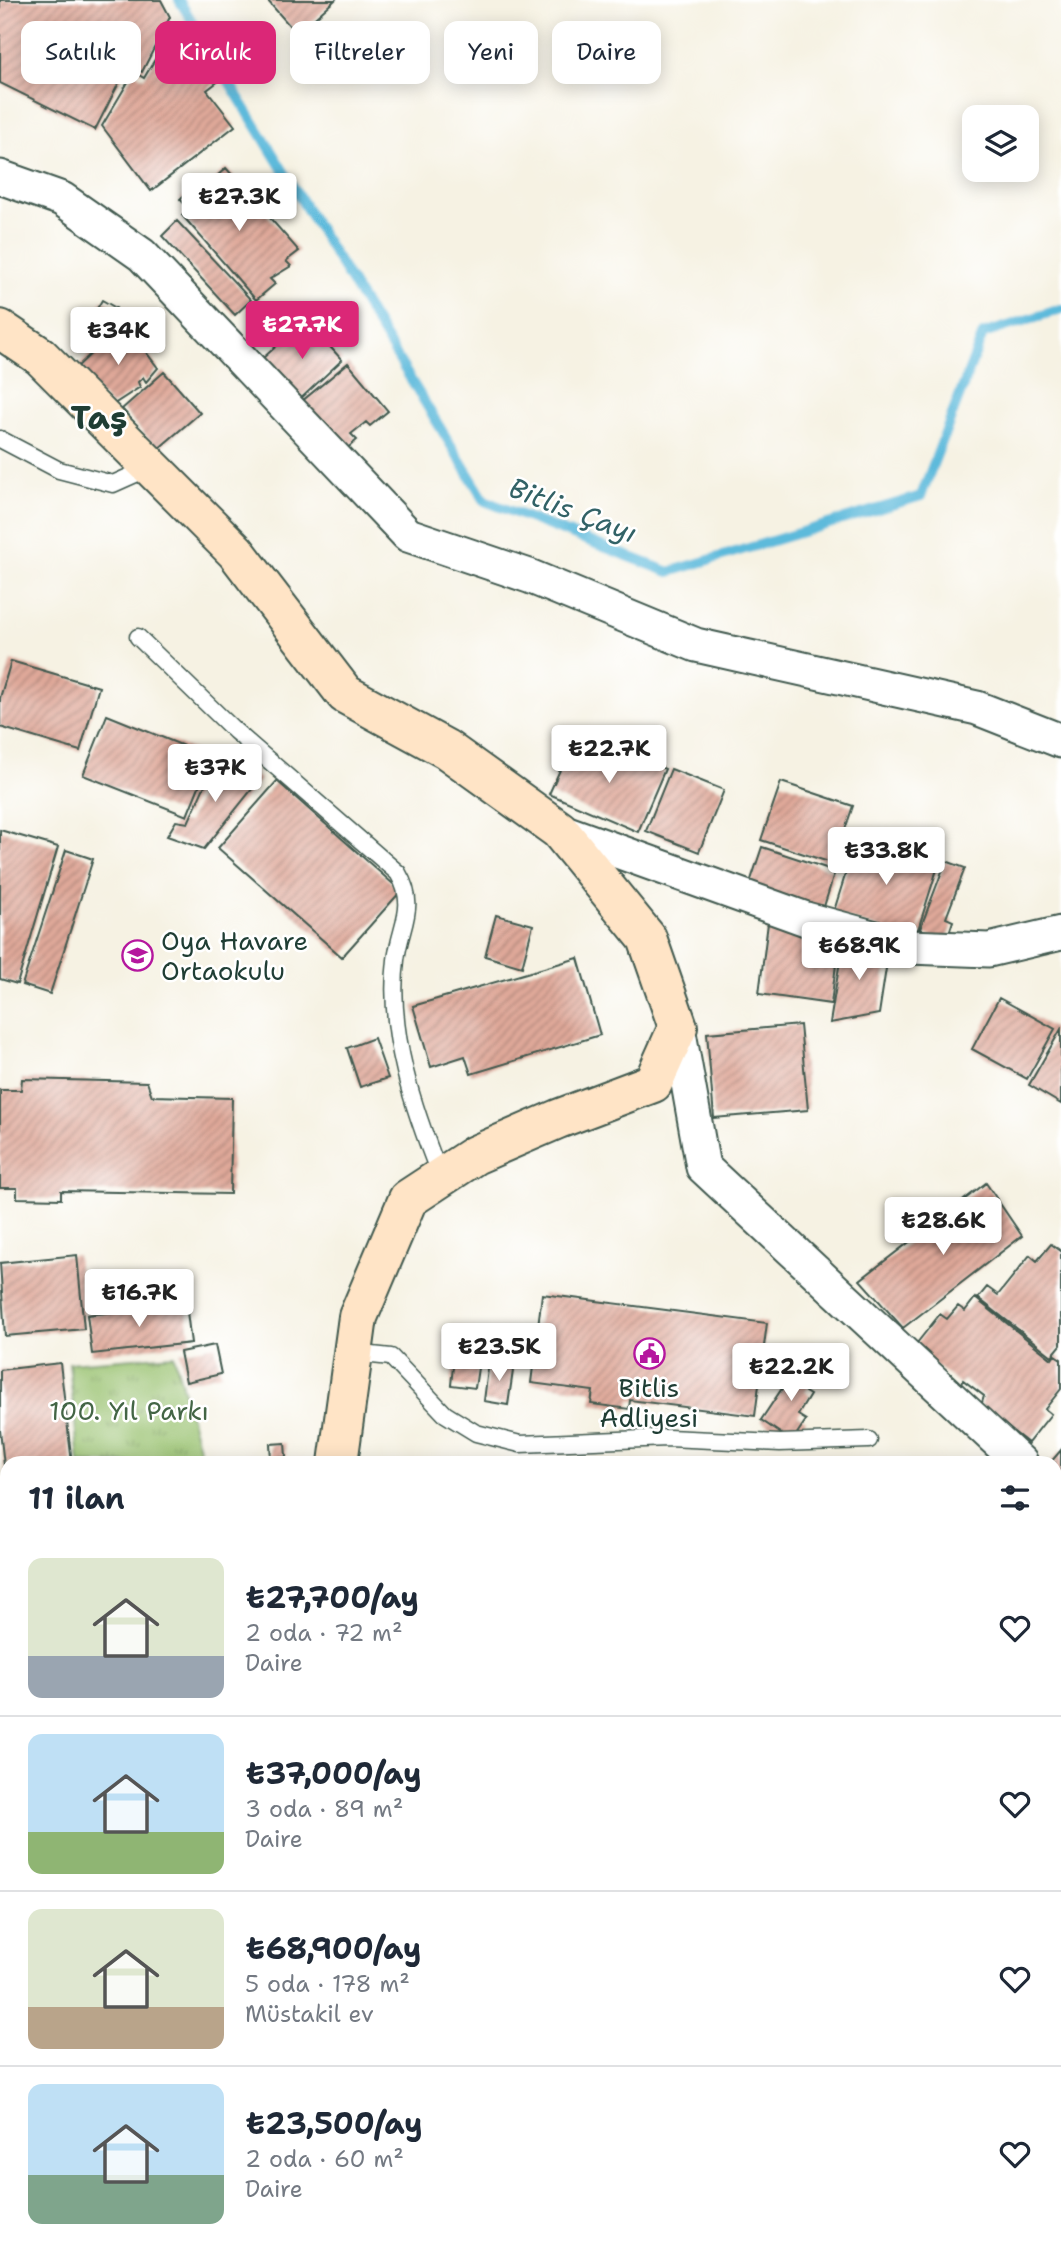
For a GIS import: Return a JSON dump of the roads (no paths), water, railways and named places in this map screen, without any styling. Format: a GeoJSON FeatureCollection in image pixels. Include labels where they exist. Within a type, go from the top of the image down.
{"type":"FeatureCollection","features":[{"type":"Feature","properties":{"kind":"street"},"geometry":{"type":"LineString","coordinates":[[0,177],[62,199],[142,255],[408,535],[529,576],[696,645],[977,708],[1061,741]]}},
{"type":"Feature","properties":{"kind":"street"},"geometry":{"type":"LineString","coordinates":[[0,329],[40,356],[153,466],[236,552],[345,694],[446,749],[559,831],[647,937],[678,1027],[703,1167],[1013,1456]]}},
{"type":"Feature","properties":{"kind":"street"},"geometry":{"type":"LineString","coordinates":[[559,831],[806,919],[909,947],[989,950],[1061,933]]}},
{"type":"Feature","properties":{"kind":"street"},"geometry":{"type":"LineString","coordinates":[[339,1456],[358,1317],[408,1199],[475,1155],[558,1119],[653,1083],[678,1027]]}},
{"type":"Feature","properties":{"kind":"lane"},"geometry":{"type":"LineString","coordinates":[[0,439],[59,470],[114,484],[153,466]]}},
{"type":"Feature","properties":{"kind":"lane"},"geometry":{"type":"LineString","coordinates":[[138,637],[235,731],[398,873],[407,888],[409,905],[396,960],[397,1032],[417,1117],[441,1178]]}},
{"type":"Feature","properties":{"kind":"lane"},"geometry":{"type":"LineString","coordinates":[[353,1353],[391,1357],[445,1414],[476,1433],[520,1444],[668,1438],[780,1443],[869,1440]]}},
{"type":"Feature","properties":{"kind":"waterway","name":"Bitlis Çayı"},"geometry":{"type":"LineString","coordinates":[[179,0],[485,501],[669,572],[921,496],[983,334],[1061,309]]}},
{"type":"Feature","properties":{"kind":"place","name":"Oya Havare Ortaokulu"},"geometry":{"type":"Point","coordinates":[138,956]}},
{"type":"Feature","properties":{"kind":"place","name":"Bitlis Adliyesi"},"geometry":{"type":"Point","coordinates":[649,1353]}},
{"type":"Feature","properties":{"kind":"district","name":"Taş"},"geometry":{"type":"Point","coordinates":[99,417]}},
{"type":"Feature","properties":{"kind":"park label","name":"100. Yıl Parkı"},"geometry":{"type":"Point","coordinates":[129,1411]}}]}
